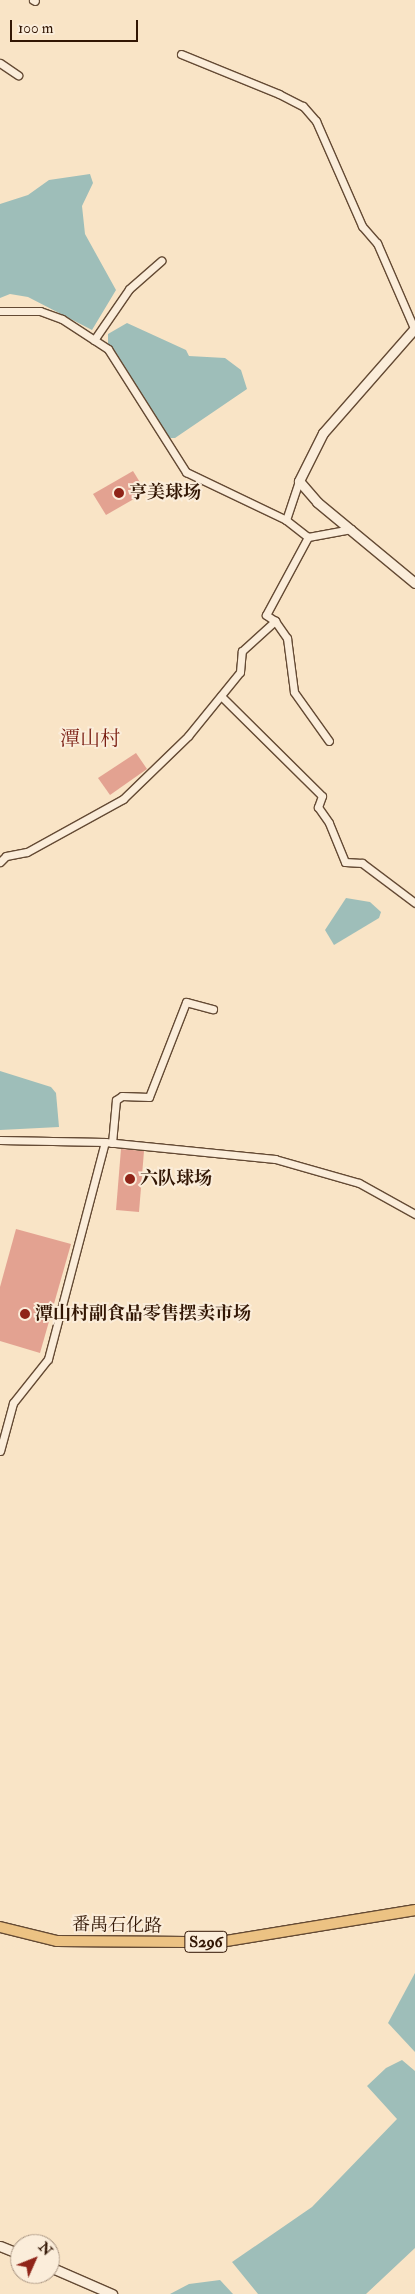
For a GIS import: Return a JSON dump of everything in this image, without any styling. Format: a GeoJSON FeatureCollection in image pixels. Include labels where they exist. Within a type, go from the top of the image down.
{"type":"FeatureCollection","features":[{"type":"Feature","properties":{"kind":"main road","name":"番禺石化路"},"geometry":{"type":"LineString","coordinates":[[0,1927],[56,1941],[220,1942],[413,1910]]}},
{"type":"Feature","properties":{"kind":"street"},"geometry":{"type":"LineString","coordinates":[[182,54],[279,94],[302,106],[316,121],[362,226],[377,243],[415,328],[323,433],[299,481],[286,520]]}},
{"type":"Feature","properties":{"kind":"street"},"geometry":{"type":"LineString","coordinates":[[0,63],[18,75]]}},
{"type":"Feature","properties":{"kind":"street"},"geometry":{"type":"LineString","coordinates":[[94,340],[128,289],[161,262]]}},
{"type":"Feature","properties":{"kind":"street"},"geometry":{"type":"LineString","coordinates":[[0,311],[40,311],[62,319],[108,349],[186,472],[286,520],[308,537],[351,529]]}},
{"type":"Feature","properties":{"kind":"street"},"geometry":{"type":"LineString","coordinates":[[299,481],[317,502],[415,583]]}},
{"type":"Feature","properties":{"kind":"street"},"geometry":{"type":"LineString","coordinates":[[308,537],[266,615],[287,638],[294,692],[329,741]]}},
{"type":"Feature","properties":{"kind":"street"},"geometry":{"type":"LineString","coordinates":[[0,862],[6,856],[26,852],[123,799],[188,736],[240,672],[242,651],[274,622]]}},
{"type":"Feature","properties":{"kind":"street"},"geometry":{"type":"LineString","coordinates":[[221,696],[322,796],[318,807],[329,823],[345,862],[362,863],[415,903]]}},
{"type":"Feature","properties":{"kind":"street"},"geometry":{"type":"LineString","coordinates":[[0,1451],[13,1403],[48,1359],[108,1142],[116,1100],[122,1096],[149,1097],[186,1002],[213,1009]]}},
{"type":"Feature","properties":{"kind":"street"},"geometry":{"type":"LineString","coordinates":[[0,1140],[108,1142],[275,1159],[358,1183],[415,1214]]}},
{"type":"Feature","properties":{"kind":"street"},"geometry":{"type":"LineString","coordinates":[[60,2271],[112,2294]]}},
{"type":"Feature","properties":{"kind":"water"},"geometry":{"type":"Polygon","coordinates":[[[90,174],[93,183],[82,206],[85,234],[116,290],[92,330],[28,297],[10,294],[0,298],[0,204],[28,195],[49,180],[90,174]]]}},
{"type":"Feature","properties":{"kind":"water"},"geometry":{"type":"Polygon","coordinates":[[[127,323],[186,350],[189,356],[225,358],[241,370],[247,389],[175,438],[167,438],[108,344],[108,334],[127,323]]]}},
{"type":"Feature","properties":{"kind":"water"},"geometry":{"type":"Polygon","coordinates":[[[346,898],[370,902],[381,912],[379,918],[334,945],[325,930],[346,898]]]}},
{"type":"Feature","properties":{"kind":"water"},"geometry":{"type":"Polygon","coordinates":[[[0,1071],[51,1087],[56,1093],[59,1127],[0,1130],[0,1071]]]}},
{"type":"Feature","properties":{"kind":"water"},"geometry":{"type":"Polygon","coordinates":[[[415,1973],[415,2052],[388,2023],[415,1973]]]}},
{"type":"Feature","properties":{"kind":"water"},"geometry":{"type":"Polygon","coordinates":[[[402,2060],[415,2071],[415,2248],[366,2294],[258,2294],[232,2262],[312,2207],[397,2119],[367,2086],[386,2068],[402,2060]]]}},
{"type":"Feature","properties":{"kind":"water"},"geometry":{"type":"Polygon","coordinates":[[[220,2280],[233,2294],[170,2294],[189,2284],[220,2280]]]}},
{"type":"Feature","properties":{"kind":"building","name":"亨美球场"},"geometry":{"type":"Polygon","coordinates":[[[133,471],[146,492],[106,515],[93,494],[133,471]]]}},
{"type":"Feature","properties":{"kind":"building"},"geometry":{"type":"Polygon","coordinates":[[[136,753],[147,769],[110,795],[98,778],[136,753]]]}},
{"type":"Feature","properties":{"kind":"building","name":"六队球场"},"geometry":{"type":"Polygon","coordinates":[[[121,1149],[144,1151],[139,1212],[116,1210],[121,1149]]]}},
{"type":"Feature","properties":{"kind":"building","name":"潭山村副食品零售摆卖市场"},"geometry":{"type":"Polygon","coordinates":[[[16,1229],[71,1244],[40,1353],[0,1341],[0,1287],[16,1229]]]}},
{"type":"Feature","properties":{"kind":"place","name":"亨美球场"},"geometry":{"type":"Point","coordinates":[119,493]}},
{"type":"Feature","properties":{"kind":"place","name":"六队球场"},"geometry":{"type":"Point","coordinates":[130,1179]}},
{"type":"Feature","properties":{"kind":"place","name":"潭山村副食品零售摆卖市场"},"geometry":{"type":"Point","coordinates":[25,1314]}},
{"type":"Feature","properties":{"kind":"district","name":"潭山村"},"geometry":{"type":"Point","coordinates":[90,738]}}]}
